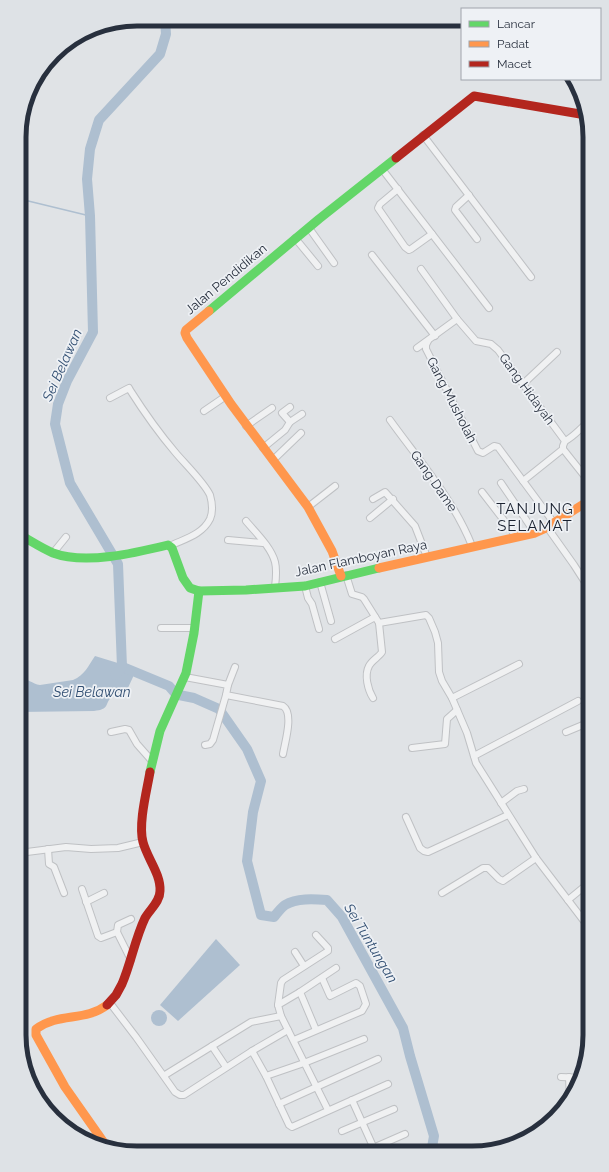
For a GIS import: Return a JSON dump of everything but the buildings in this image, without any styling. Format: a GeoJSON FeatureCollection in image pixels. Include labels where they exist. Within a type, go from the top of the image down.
{"type":"FeatureCollection","features":[{"type":"Feature","properties":{"kind":"street","name":"Jalan Pendidikan"},"geometry":{"type":"LineString","coordinates":[[344,575],[308,507],[246,426],[187,338],[185,333],[186,330],[295,238],[474,96],[505,100],[580,114]]}},
{"type":"Feature","properties":{"kind":"street"},"geometry":{"type":"LineString","coordinates":[[423,136],[470,195],[531,277]]}},
{"type":"Feature","properties":{"kind":"street"},"geometry":{"type":"LineString","coordinates":[[382,169],[489,308]]}},
{"type":"Feature","properties":{"kind":"street"},"geometry":{"type":"LineString","coordinates":[[398,189],[380,204],[378,208],[406,247],[409,250],[432,234]]}},
{"type":"Feature","properties":{"kind":"street"},"geometry":{"type":"LineString","coordinates":[[470,195],[456,207],[455,210],[477,239]]}},
{"type":"Feature","properties":{"kind":"street"},"geometry":{"type":"LineString","coordinates":[[309,228],[334,262]]}},
{"type":"Feature","properties":{"kind":"street"},"geometry":{"type":"LineString","coordinates":[[295,238],[318,266]]}},
{"type":"Feature","properties":{"kind":"street"},"geometry":{"type":"LineString","coordinates":[[372,255],[434,336]]}},
{"type":"Feature","properties":{"kind":"street","name":"Gang Hidayah"},"geometry":{"type":"LineString","coordinates":[[421,269],[457,319],[476,341],[489,343],[494,346],[565,441]]}},
{"type":"Feature","properties":{"kind":"street","name":"Gang Musholah"},"geometry":{"type":"LineString","coordinates":[[457,319],[428,341],[426,349],[478,451],[483,453],[496,446],[523,481],[583,579]]}},
{"type":"Feature","properties":{"kind":"street"},"geometry":{"type":"LineString","coordinates":[[417,348],[428,341]]}},
{"type":"Feature","properties":{"kind":"street"},"geometry":{"type":"LineString","coordinates":[[523,384],[557,352]]}},
{"type":"Feature","properties":{"kind":"street"},"geometry":{"type":"LineString","coordinates":[[26,538],[53,553],[84,559],[170,546],[195,534],[207,523],[211,515],[212,505],[210,495],[156,430],[129,388],[110,398]]}},
{"type":"Feature","properties":{"kind":"street"},"geometry":{"type":"LineString","coordinates":[[204,411],[226,396]]}},
{"type":"Feature","properties":{"kind":"street"},"geometry":{"type":"LineString","coordinates":[[290,407],[282,413],[290,422]]}},
{"type":"Feature","properties":{"kind":"street"},"geometry":{"type":"LineString","coordinates":[[246,426],[272,408]]}},
{"type":"Feature","properties":{"kind":"street"},"geometry":{"type":"LineString","coordinates":[[263,448],[285,430],[290,422],[302,414]]}},
{"type":"Feature","properties":{"kind":"street","name":"Gang Dame"},"geometry":{"type":"LineString","coordinates":[[390,420],[453,506],[464,526],[472,546]]}},
{"type":"Feature","properties":{"kind":"street"},"geometry":{"type":"LineString","coordinates":[[523,481],[563,449],[565,441],[576,434],[583,426]]}},
{"type":"Feature","properties":{"kind":"street"},"geometry":{"type":"LineString","coordinates":[[272,460],[301,433]]}},
{"type":"Feature","properties":{"kind":"street"},"geometry":{"type":"LineString","coordinates":[[563,449],[583,475]]}},
{"type":"Feature","properties":{"kind":"street"},"geometry":{"type":"LineString","coordinates":[[501,482],[535,533]]}},
{"type":"Feature","properties":{"kind":"street"},"geometry":{"type":"LineString","coordinates":[[308,507],[335,486]]}},
{"type":"Feature","properties":{"kind":"street"},"geometry":{"type":"LineString","coordinates":[[373,498],[385,492],[393,499],[415,526],[426,558]]}},
{"type":"Feature","properties":{"kind":"street"},"geometry":{"type":"LineString","coordinates":[[482,492],[516,536]]}},
{"type":"Feature","properties":{"kind":"street"},"geometry":{"type":"LineString","coordinates":[[370,518],[393,499]]}},
{"type":"Feature","properties":{"kind":"street","name":"Jalan Flamboyan Raya"},"geometry":{"type":"LineString","coordinates":[[199,591],[246,590],[305,586],[344,575],[535,533],[551,525],[583,504]]}},
{"type":"Feature","properties":{"kind":"street"},"geometry":{"type":"LineString","coordinates":[[246,521],[268,548],[276,562],[275,587]]}},
{"type":"Feature","properties":{"kind":"street"},"geometry":{"type":"LineString","coordinates":[[53,553],[66,537]]}},
{"type":"Feature","properties":{"kind":"street"},"geometry":{"type":"LineString","coordinates":[[228,540],[263,543]]}},
{"type":"Feature","properties":{"kind":"street"},"geometry":{"type":"LineString","coordinates":[[95,1136],[36,1035],[36,1029],[48,1021],[89,1015],[103,1009],[111,1001],[121,987],[128,972],[140,930],[146,916],[158,899],[160,892],[143,842],[143,818],[157,738],[177,691],[185,677],[195,628],[199,591],[190,588],[183,578],[170,546]]}},
{"type":"Feature","properties":{"kind":"street"},"geometry":{"type":"LineString","coordinates":[[344,575],[352,594],[364,599],[379,623],[382,652],[368,667],[368,691],[373,698]]}},
{"type":"Feature","properties":{"kind":"street"},"geometry":{"type":"LineString","coordinates":[[320,582],[331,621]]}},
{"type":"Feature","properties":{"kind":"street"},"geometry":{"type":"LineString","coordinates":[[305,586],[319,629]]}},
{"type":"Feature","properties":{"kind":"street"},"geometry":{"type":"LineString","coordinates":[[379,623],[426,616],[429,618],[438,644],[440,677],[452,698],[467,733],[478,767],[536,858],[583,920]]}},
{"type":"Feature","properties":{"kind":"street"},"geometry":{"type":"LineString","coordinates":[[335,639],[375,618]]}},
{"type":"Feature","properties":{"kind":"street"},"geometry":{"type":"LineString","coordinates":[[161,628],[195,628]]}},
{"type":"Feature","properties":{"kind":"street"},"geometry":{"type":"LineString","coordinates":[[452,698],[518,664]]}},
{"type":"Feature","properties":{"kind":"street"},"geometry":{"type":"LineString","coordinates":[[205,745],[212,742],[220,718],[228,685],[235,667]]}},
{"type":"Feature","properties":{"kind":"street"},"geometry":{"type":"LineString","coordinates":[[185,677],[228,685]]}},
{"type":"Feature","properties":{"kind":"street"},"geometry":{"type":"LineString","coordinates":[[226,695],[283,706],[287,709],[288,725],[283,754]]}},
{"type":"Feature","properties":{"kind":"street"},"geometry":{"type":"LineString","coordinates":[[474,756],[578,701]]}},
{"type":"Feature","properties":{"kind":"street"},"geometry":{"type":"LineString","coordinates":[[412,748],[446,744],[448,719],[457,710]]}},
{"type":"Feature","properties":{"kind":"street"},"geometry":{"type":"LineString","coordinates":[[566,732],[583,725]]}},
{"type":"Feature","properties":{"kind":"street"},"geometry":{"type":"LineString","coordinates":[[111,732],[125,729],[130,730],[137,744],[152,761]]}},
{"type":"Feature","properties":{"kind":"street"},"geometry":{"type":"LineString","coordinates":[[501,803],[517,791],[524,789]]}},
{"type":"Feature","properties":{"kind":"street"},"geometry":{"type":"LineString","coordinates":[[406,818],[420,848],[428,852],[508,815]]}},
{"type":"Feature","properties":{"kind":"street"},"geometry":{"type":"LineString","coordinates":[[26,852],[66,847],[91,849],[118,848],[143,842]]}},
{"type":"Feature","properties":{"kind":"street"},"geometry":{"type":"LineString","coordinates":[[48,849],[49,864],[54,867],[64,893]]}},
{"type":"Feature","properties":{"kind":"street"},"geometry":{"type":"LineString","coordinates":[[442,893],[483,868],[488,868],[503,881],[536,858]]}},
{"type":"Feature","properties":{"kind":"street"},"geometry":{"type":"LineString","coordinates":[[568,900],[583,888]]}},
{"type":"Feature","properties":{"kind":"street"},"geometry":{"type":"LineString","coordinates":[[82,889],[98,936],[103,938],[117,932]]}},
{"type":"Feature","properties":{"kind":"street"},"geometry":{"type":"LineString","coordinates":[[86,902],[104,893]]}},
{"type":"Feature","properties":{"kind":"street"},"geometry":{"type":"LineString","coordinates":[[131,919],[118,925],[117,932],[131,960]]}},
{"type":"Feature","properties":{"kind":"street"},"geometry":{"type":"LineString","coordinates":[[316,935],[328,950],[280,983],[278,1005],[281,1016],[328,1110]]}},
{"type":"Feature","properties":{"kind":"street"},"geometry":{"type":"LineString","coordinates":[[295,952],[304,966]]}},
{"type":"Feature","properties":{"kind":"street"},"geometry":{"type":"LineString","coordinates":[[278,1005],[336,968]]}},
{"type":"Feature","properties":{"kind":"street"},"geometry":{"type":"LineString","coordinates":[[294,1040],[362,1011],[366,1004],[360,986],[356,983],[330,996],[322,978]]}},
{"type":"Feature","properties":{"kind":"street"},"geometry":{"type":"LineString","coordinates":[[300,992],[316,1030]]}},
{"type":"Feature","properties":{"kind":"street"},"geometry":{"type":"LineString","coordinates":[[111,1001],[165,1075],[175,1092],[180,1095],[184,1095],[252,1050],[288,1030]]}},
{"type":"Feature","properties":{"kind":"street"},"geometry":{"type":"LineString","coordinates":[[165,1075],[252,1022],[281,1016]]}},
{"type":"Feature","properties":{"kind":"street"},"geometry":{"type":"LineString","coordinates":[[266,1076],[304,1063],[364,1038]]}},
{"type":"Feature","properties":{"kind":"street"},"geometry":{"type":"LineString","coordinates":[[212,1046],[226,1067]]}},
{"type":"Feature","properties":{"kind":"street"},"geometry":{"type":"LineString","coordinates":[[252,1050],[289,1125],[292,1127],[388,1084]]}},
{"type":"Feature","properties":{"kind":"street"},"geometry":{"type":"LineString","coordinates":[[279,1104],[378,1059]]}},
{"type":"Feature","properties":{"kind":"street"},"geometry":{"type":"LineString","coordinates":[[561,1077],[575,1077]]}},
{"type":"Feature","properties":{"kind":"street"},"geometry":{"type":"LineString","coordinates":[[568,1077],[569,1088]]}},
{"type":"Feature","properties":{"kind":"street"},"geometry":{"type":"LineString","coordinates":[[352,1100],[372,1146]]}},
{"type":"Feature","properties":{"kind":"street"},"geometry":{"type":"LineString","coordinates":[[342,1131],[394,1109]]}},
{"type":"Feature","properties":{"kind":"street"},"geometry":{"type":"LineString","coordinates":[[382,1146],[405,1134]]}},
{"type":"Feature","properties":{"kind":"water","name":"Sei Belawan"},"geometry":{"type":"Polygon","coordinates":[[[95,656],[134,668],[133,677],[127,690],[114,695],[105,708],[99,710],[26,712],[26,679],[40,685],[73,680],[83,673],[95,656]]]}},
{"type":"Feature","properties":{"kind":"water"},"geometry":{"type":"Polygon","coordinates":[[[216,939],[240,965],[178,1021],[160,1005],[216,939]]]}},
{"type":"Feature","properties":{"kind":"water"},"geometry":{"type":"Polygon","coordinates":[[[156,1010],[162,1010],[167,1015],[165,1024],[162,1026],[156,1026],[151,1021],[151,1015],[156,1010]]]}},
{"type":"Feature","properties":{"kind":"waterway","name":"Sei Belawan"},"geometry":{"type":"LineString","coordinates":[[115,675],[122,667],[118,564],[70,483],[55,424],[58,404],[67,381],[93,332],[90,216],[87,179],[90,149],[99,120],[160,54],[166,34],[165,26]]}},
{"type":"Feature","properties":{"kind":"waterway"},"geometry":{"type":"LineString","coordinates":[[26,200],[90,216]]}},
{"type":"Feature","properties":{"kind":"waterway","name":"Sei Tuntungan"},"geometry":{"type":"LineString","coordinates":[[123,667],[169,686],[179,695],[194,698],[219,709],[247,749],[261,781],[253,812],[247,861],[261,915],[274,917],[285,905],[300,900],[316,899],[327,900],[342,917],[403,1028],[434,1136],[432,1146]]}},
{"type":"Feature","properties":{"kind":"traffic: fast"},"geometry":{"type":"LineString","coordinates":[[209,311],[319,219],[396,158]]}},
{"type":"Feature","properties":{"kind":"traffic: fast"},"geometry":{"type":"LineString","coordinates":[[26,539],[53,553],[80,558],[95,558],[126,554],[168,545],[172,548],[183,578],[190,588],[199,591],[246,590],[305,586],[379,568]]}},
{"type":"Feature","properties":{"kind":"traffic: fast"},"geometry":{"type":"LineString","coordinates":[[150,772],[160,731],[186,673],[194,633],[199,591]]}},
{"type":"Feature","properties":{"kind":"traffic: slow"},"geometry":{"type":"LineString","coordinates":[[209,311],[186,330],[185,333],[187,338],[231,404],[308,507],[332,551],[341,576]]}},
{"type":"Feature","properties":{"kind":"traffic: slow"},"geometry":{"type":"LineString","coordinates":[[379,568],[535,533],[583,504]]}},
{"type":"Feature","properties":{"kind":"traffic: slow"},"geometry":{"type":"LineString","coordinates":[[102,1140],[65,1087],[36,1035],[36,1029],[54,1020],[90,1014],[107,1005]]}},
{"type":"Feature","properties":{"kind":"traffic: jam"},"geometry":{"type":"LineString","coordinates":[[396,158],[474,96],[580,114]]}},
{"type":"Feature","properties":{"kind":"traffic: jam"},"geometry":{"type":"LineString","coordinates":[[107,1005],[116,995],[122,984],[145,918],[157,902],[160,895],[158,878],[145,848],[142,835],[144,807],[150,772]]}},
{"type":"Feature","properties":{"kind":"district","name":"TANJUNG SELAMAT"},"geometry":{"type":"Point","coordinates":[535,518]}}]}
